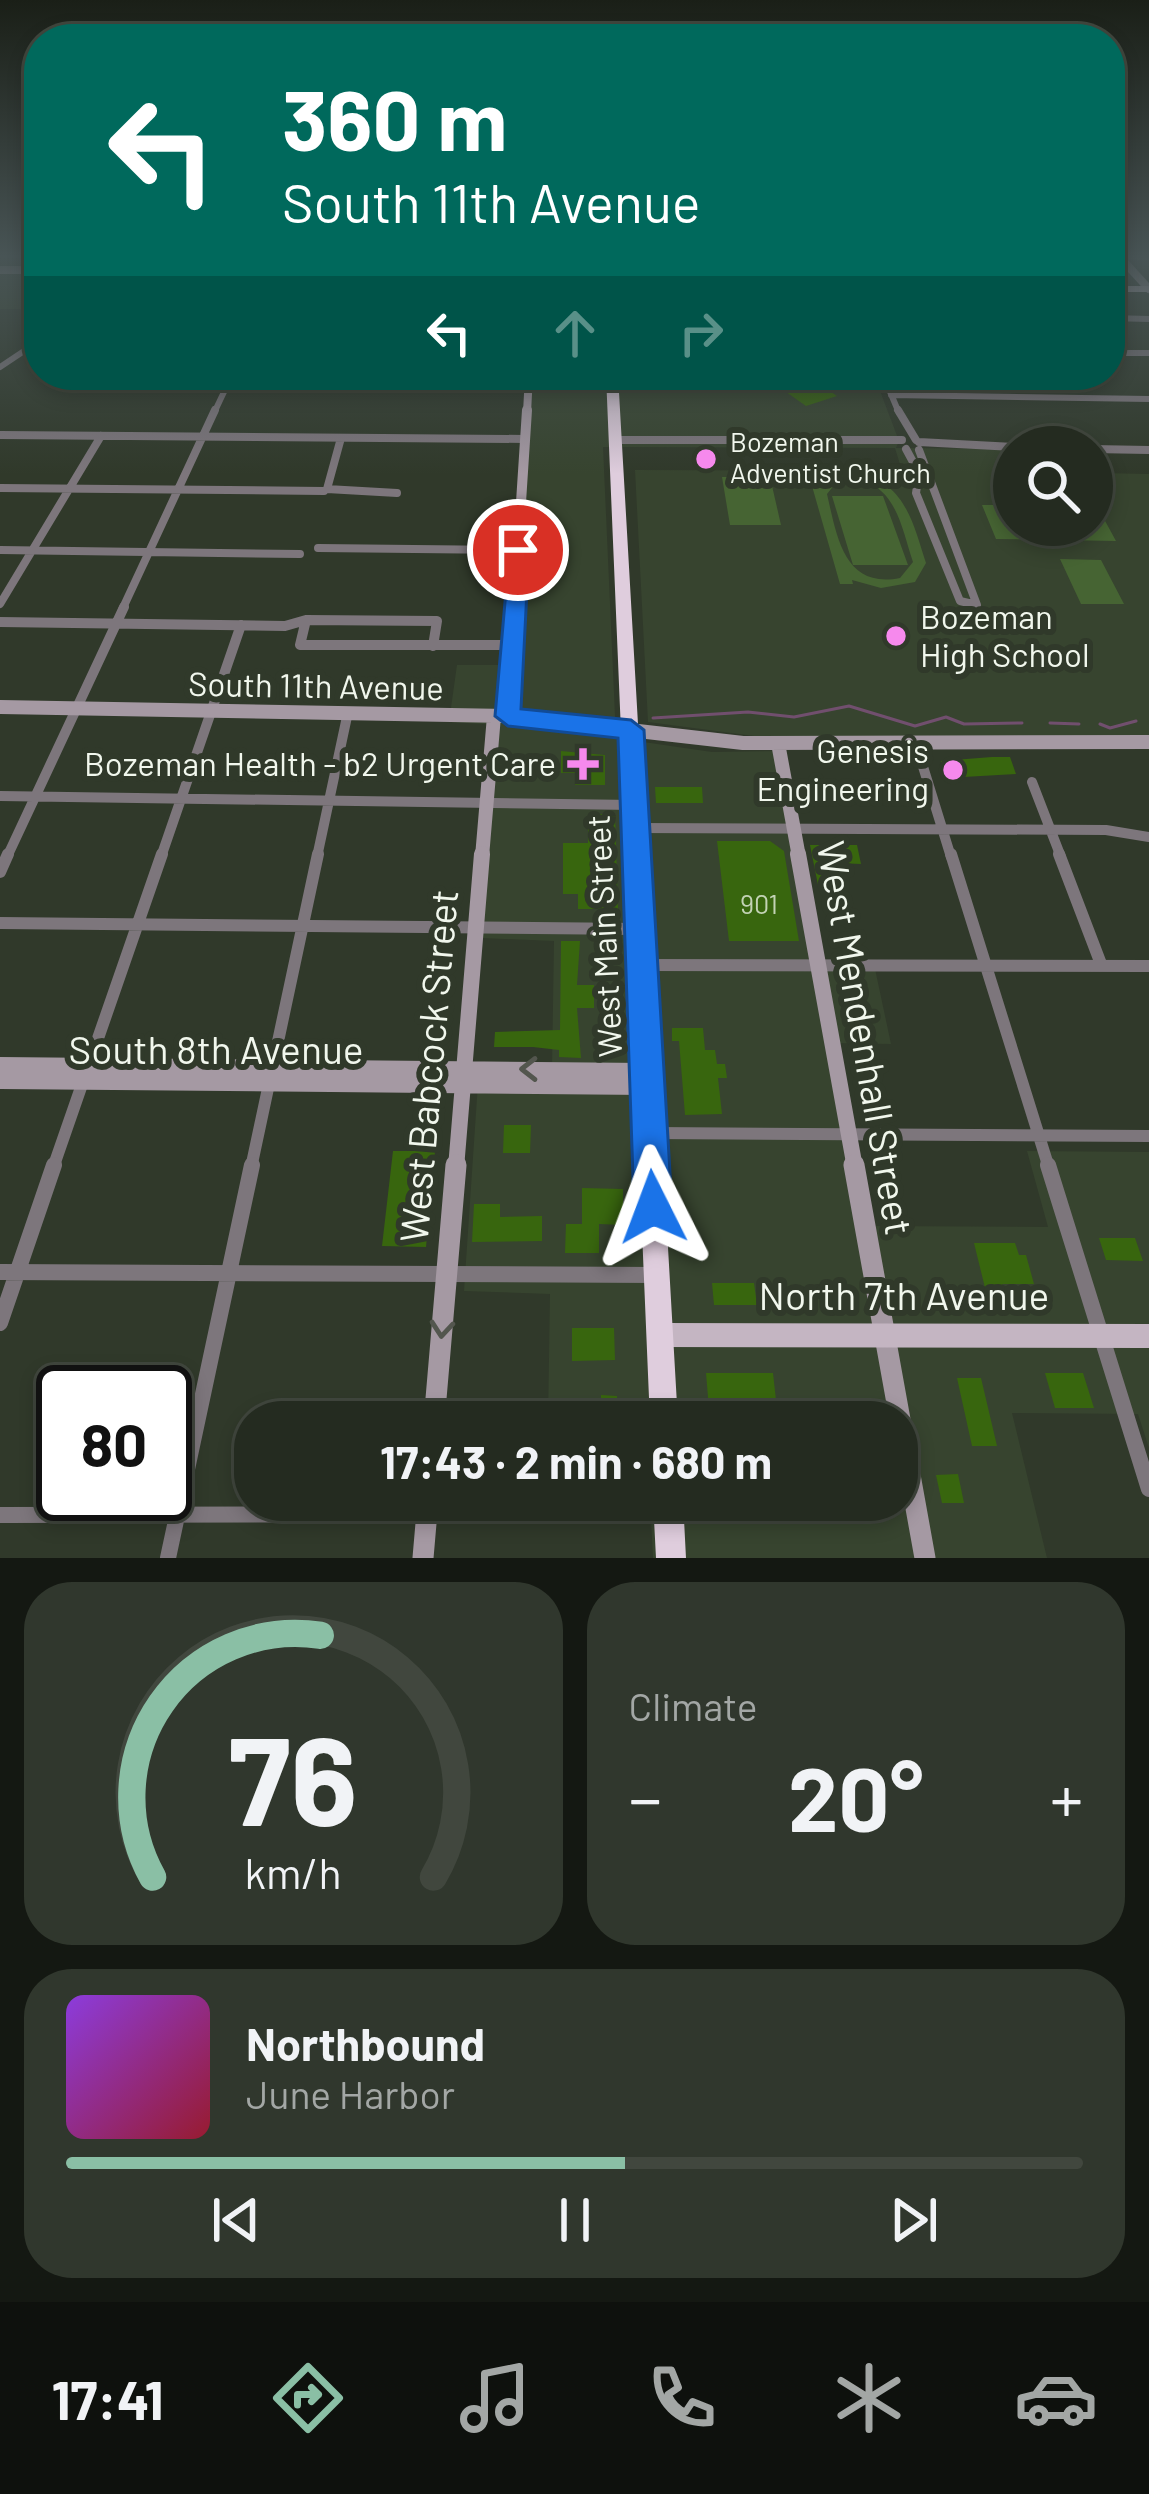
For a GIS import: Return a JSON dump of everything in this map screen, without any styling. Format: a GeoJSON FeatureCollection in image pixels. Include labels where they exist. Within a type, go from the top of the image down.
{"type":"FeatureCollection","features":[{"type":"Feature","properties":{"kind":"highway","name":"West Main Street"},"geometry":{"type":"LineString","coordinates":[[613,390],[663,1401]]}},
{"type":"Feature","properties":{"kind":"highway"},"geometry":{"type":"LineString","coordinates":[[669,1521],[671,1558]]}},
{"type":"Feature","properties":{"kind":"main road","name":"North 7th Avenue"},"geometry":{"type":"LineString","coordinates":[[660,1334],[1149,1336]]}},
{"type":"Feature","properties":{"kind":"street"},"geometry":{"type":"LineString","coordinates":[[0,872],[225,390]]}},
{"type":"Feature","properties":{"kind":"street","name":"West Babcock Street"},"geometry":{"type":"LineString","coordinates":[[436,1401],[487,801],[512,645],[528,390]]}},
{"type":"Feature","properties":{"kind":"street"},"geometry":{"type":"LineString","coordinates":[[889,390],[904,427],[919,445],[977,605],[960,601],[916,493],[919,473],[903,444],[904,427]]}},
{"type":"Feature","properties":{"kind":"street"},"geometry":{"type":"LineString","coordinates":[[891,395],[1149,399]]}},
{"type":"Feature","properties":{"kind":"street"},"geometry":{"type":"LineString","coordinates":[[0,435],[525,440]]}},
{"type":"Feature","properties":{"kind":"street"},"geometry":{"type":"LineString","coordinates":[[0,604],[101,436]]}},
{"type":"Feature","properties":{"kind":"street"},"geometry":{"type":"LineString","coordinates":[[341,438],[327,489],[398,494]]}},
{"type":"Feature","properties":{"kind":"street"},"geometry":{"type":"LineString","coordinates":[[616,440],[993,447]]}},
{"type":"Feature","properties":{"kind":"street"},"geometry":{"type":"LineString","coordinates":[[1113,449],[1149,450]]}},
{"type":"Feature","properties":{"kind":"street"},"geometry":{"type":"LineString","coordinates":[[0,488],[323,490]]}},
{"type":"Feature","properties":{"kind":"street"},"geometry":{"type":"LineString","coordinates":[[318,548],[518,550]]}},
{"type":"Feature","properties":{"kind":"street"},"geometry":{"type":"LineString","coordinates":[[0,550],[301,554]]}},
{"type":"Feature","properties":{"kind":"street"},"geometry":{"type":"LineString","coordinates":[[306,620],[299,645],[512,645]]}},
{"type":"Feature","properties":{"kind":"street"},"geometry":{"type":"LineString","coordinates":[[0,622],[284,626],[306,620],[437,621],[433,646]]}},
{"type":"Feature","properties":{"kind":"street"},"geometry":{"type":"LineString","coordinates":[[366,645],[372,620]]}},
{"type":"Feature","properties":{"kind":"street"},"geometry":{"type":"LineString","coordinates":[[0,1322],[9,1272],[86,1074],[241,625]]}},
{"type":"Feature","properties":{"kind":"street","name":"South 11th Avenue"},"geometry":{"type":"LineString","coordinates":[[0,707],[501,716],[778,743],[1149,742]]}},
{"type":"Feature","properties":{"kind":"street"},"geometry":{"type":"LineString","coordinates":[[192,1444],[348,712]]}},
{"type":"Feature","properties":{"kind":"street","name":"West Mendenhall Street"},"geometry":{"type":"LineString","coordinates":[[778,743],[925,1558]]}},
{"type":"Feature","properties":{"kind":"street"},"geometry":{"type":"LineString","coordinates":[[916,744],[1149,1489]]}},
{"type":"Feature","properties":{"kind":"street"},"geometry":{"type":"LineString","coordinates":[[1032,782],[1101,964]]}},
{"type":"Feature","properties":{"kind":"street"},"geometry":{"type":"LineString","coordinates":[[0,796],[634,805]]}},
{"type":"Feature","properties":{"kind":"street"},"geometry":{"type":"LineString","coordinates":[[635,828],[1050,829],[1149,838]]}},
{"type":"Feature","properties":{"kind":"street"},"geometry":{"type":"LineString","coordinates":[[0,923],[640,929]]}},
{"type":"Feature","properties":{"kind":"street"},"geometry":{"type":"LineString","coordinates":[[641,964],[1149,966]]}},
{"type":"Feature","properties":{"kind":"street","name":"South 8th Avenue"},"geometry":{"type":"LineString","coordinates":[[0,1065],[86,1074]]}},
{"type":"Feature","properties":{"kind":"street","name":"South 8th Avenue"},"geometry":{"type":"LineString","coordinates":[[0,1082],[86,1074],[647,1079]]}},
{"type":"Feature","properties":{"kind":"street"},"geometry":{"type":"LineString","coordinates":[[649,1133],[1149,1136]]}},
{"type":"Feature","properties":{"kind":"street"},"geometry":{"type":"LineString","coordinates":[[9,1272],[657,1276]]}},
{"type":"Feature","properties":{"kind":"street"},"geometry":{"type":"LineString","coordinates":[[192,1515],[234,1513]]}},
{"type":"Feature","properties":{"kind":"street"},"geometry":{"type":"LineString","coordinates":[[0,1515],[36,1515]]}},
{"type":"Feature","properties":{"kind":"street"},"geometry":{"type":"LineString","coordinates":[[168,1558],[176,1521]]}},
{"type":"Feature","properties":{"kind":"street"},"geometry":{"type":"LineString","coordinates":[[423,1558],[426,1521]]}},
{"type":"Feature","properties":{"kind":"shaded area"},"geometry":{"type":"Polygon","coordinates":[[[532,390],[880,390],[899,441],[896,448],[993,449],[993,546],[1113,546],[1113,473],[1149,474],[1149,739],[754,736],[648,722],[635,470],[902,471],[895,448],[603,447],[616,738],[712,752],[779,751],[818,963],[874,964],[891,1044],[834,1043],[866,1226],[1048,1227],[1027,1151],[1149,1152],[1149,1448],[1138,1414],[1012,1413],[1047,1558],[653,1558],[651,1521],[918,1521],[918,1401],[548,1401],[550,1294],[464,1291],[479,1068],[552,1068],[554,941],[482,938],[499,725],[449,722],[457,665],[515,665],[532,390]]]}},
{"type":"Feature","properties":{"kind":"green space"},"geometry":{"type":"Polygon","coordinates":[[[858,474],[874,478],[897,495],[926,563],[915,582],[881,588],[852,580],[853,584],[840,584],[810,479],[858,474]],[[859,480],[835,484],[827,494],[835,527],[855,568],[866,576],[900,578],[913,562],[896,512],[872,485],[859,480]]]}},
{"type":"Feature","properties":{"kind":"green space"},"geometry":{"type":"Polygon","coordinates":[[[722,477],[770,477],[781,525],[730,525],[722,477]]]}},
{"type":"Feature","properties":{"kind":"green space"},"geometry":{"type":"Polygon","coordinates":[[[832,496],[883,496],[908,565],[853,565],[832,496]]]}},
{"type":"Feature","properties":{"kind":"green space"},"geometry":{"type":"Polygon","coordinates":[[[982,505],[993,505],[993,532],[982,505]]]}},
{"type":"Feature","properties":{"kind":"green space"},"geometry":{"type":"Polygon","coordinates":[[[1060,559],[1101,560],[1124,604],[1081,604],[1060,559]]]}},
{"type":"Feature","properties":{"kind":"building"},"geometry":{"type":"Polygon","coordinates":[[[783,390],[828,390],[837,396],[806,406],[783,390]]]}},
{"type":"Feature","properties":{"kind":"building","name":"Bozeman Health - b2 Urgent Care"},"geometry":{"type":"Polygon","coordinates":[[[561,751],[605,755],[605,785],[575,785],[575,773],[561,773],[561,751]]]}},
{"type":"Feature","properties":{"kind":"building"},"geometry":{"type":"Polygon","coordinates":[[[1010,757],[1016,774],[946,778],[941,761],[1010,757]]]}},
{"type":"Feature","properties":{"kind":"building"},"geometry":{"type":"Polygon","coordinates":[[[655,787],[702,787],[703,803],[656,803],[655,787]]]}},
{"type":"Feature","properties":{"kind":"building"},"geometry":{"type":"Polygon","coordinates":[[[588,814],[615,814],[618,909],[578,909],[578,894],[563,894],[563,843],[588,843],[588,814]]]}},
{"type":"Feature","properties":{"kind":"building"},"geometry":{"type":"Polygon","coordinates":[[[717,841],[770,841],[784,851],[799,941],[729,941],[717,841]]]}},
{"type":"Feature","properties":{"kind":"building"},"geometry":{"type":"Polygon","coordinates":[[[810,845],[857,845],[861,864],[837,863],[842,885],[818,885],[810,845]]]}},
{"type":"Feature","properties":{"kind":"building"},"geometry":{"type":"Polygon","coordinates":[[[561,941],[580,941],[577,985],[594,985],[594,1008],[577,1008],[581,1058],[559,1057],[559,1050],[494,1047],[495,1032],[560,1030],[561,941]]]}},
{"type":"Feature","properties":{"kind":"building"},"geometry":{"type":"Polygon","coordinates":[[[672,1028],[703,1028],[705,1050],[715,1050],[717,1064],[725,1064],[727,1078],[718,1078],[722,1114],[685,1115],[679,1041],[672,1041],[672,1028]]]}},
{"type":"Feature","properties":{"kind":"building"},"geometry":{"type":"Polygon","coordinates":[[[504,1125],[531,1125],[530,1153],[503,1153],[504,1125]]]}},
{"type":"Feature","properties":{"kind":"building"},"geometry":{"type":"Polygon","coordinates":[[[393,1151],[435,1151],[426,1247],[382,1246],[393,1151]]]}},
{"type":"Feature","properties":{"kind":"building"},"geometry":{"type":"Polygon","coordinates":[[[582,1188],[623,1189],[623,1225],[599,1224],[599,1253],[565,1253],[566,1224],[582,1224],[582,1188]]]}},
{"type":"Feature","properties":{"kind":"building"},"geometry":{"type":"Polygon","coordinates":[[[474,1204],[500,1204],[500,1217],[542,1216],[542,1241],[472,1242],[474,1204]]]}},
{"type":"Feature","properties":{"kind":"building"},"geometry":{"type":"Polygon","coordinates":[[[1099,1238],[1135,1238],[1143,1261],[1106,1260],[1099,1238]]]}},
{"type":"Feature","properties":{"kind":"building"},"geometry":{"type":"Polygon","coordinates":[[[974,1243],[1015,1243],[1019,1255],[1026,1255],[1034,1284],[1002,1284],[1007,1300],[988,1300],[974,1243]]]}},
{"type":"Feature","properties":{"kind":"building"},"geometry":{"type":"Polygon","coordinates":[[[712,1283],[754,1283],[757,1305],[714,1305],[712,1283]]]}},
{"type":"Feature","properties":{"kind":"building"},"geometry":{"type":"Polygon","coordinates":[[[572,1328],[614,1328],[615,1360],[572,1361],[572,1328]]]}},
{"type":"Feature","properties":{"kind":"building"},"geometry":{"type":"Polygon","coordinates":[[[706,1373],[773,1373],[776,1401],[708,1401],[706,1373]]]}},
{"type":"Feature","properties":{"kind":"building"},"geometry":{"type":"Polygon","coordinates":[[[1045,1373],[1083,1373],[1094,1408],[1055,1408],[1045,1373]]]}},
{"type":"Feature","properties":{"kind":"building"},"geometry":{"type":"Polygon","coordinates":[[[957,1378],[981,1378],[997,1446],[972,1446],[957,1378]]]}},
{"type":"Feature","properties":{"kind":"building"},"geometry":{"type":"Polygon","coordinates":[[[958,1474],[964,1503],[942,1503],[936,1475],[958,1474]]]}},
{"type":"Feature","properties":{"kind":"waterway"},"geometry":{"type":"LineString","coordinates":[[653,718],[748,712],[794,717],[849,706],[915,726],[946,717],[964,724],[1022,723]]}},
{"type":"Feature","properties":{"kind":"waterway"},"geometry":{"type":"LineString","coordinates":[[1100,724],[1110,728],[1136,721]]}},
{"type":"Feature","properties":{"kind":"waterway"},"geometry":{"type":"LineString","coordinates":[[1050,723],[1079,724]]}},
{"type":"Feature","properties":{"kind":"place","name":"Bozeman Adventist Church"},"geometry":{"type":"Point","coordinates":[706,459]}},
{"type":"Feature","properties":{"kind":"place","name":"Bozeman High School"},"geometry":{"type":"Point","coordinates":[896,636]}},
{"type":"Feature","properties":{"kind":"place","name":"Bozeman Health - b2 Urgent Care"},"geometry":{"type":"Point","coordinates":[583,764]}},
{"type":"Feature","properties":{"kind":"place","name":"Genesis Engineering"},"geometry":{"type":"Point","coordinates":[953,770]}},
{"type":"Feature","properties":{"kind":"route"},"geometry":{"type":"LineString","coordinates":[[518,550],[508,716],[631,730],[653,1207]]}}]}
